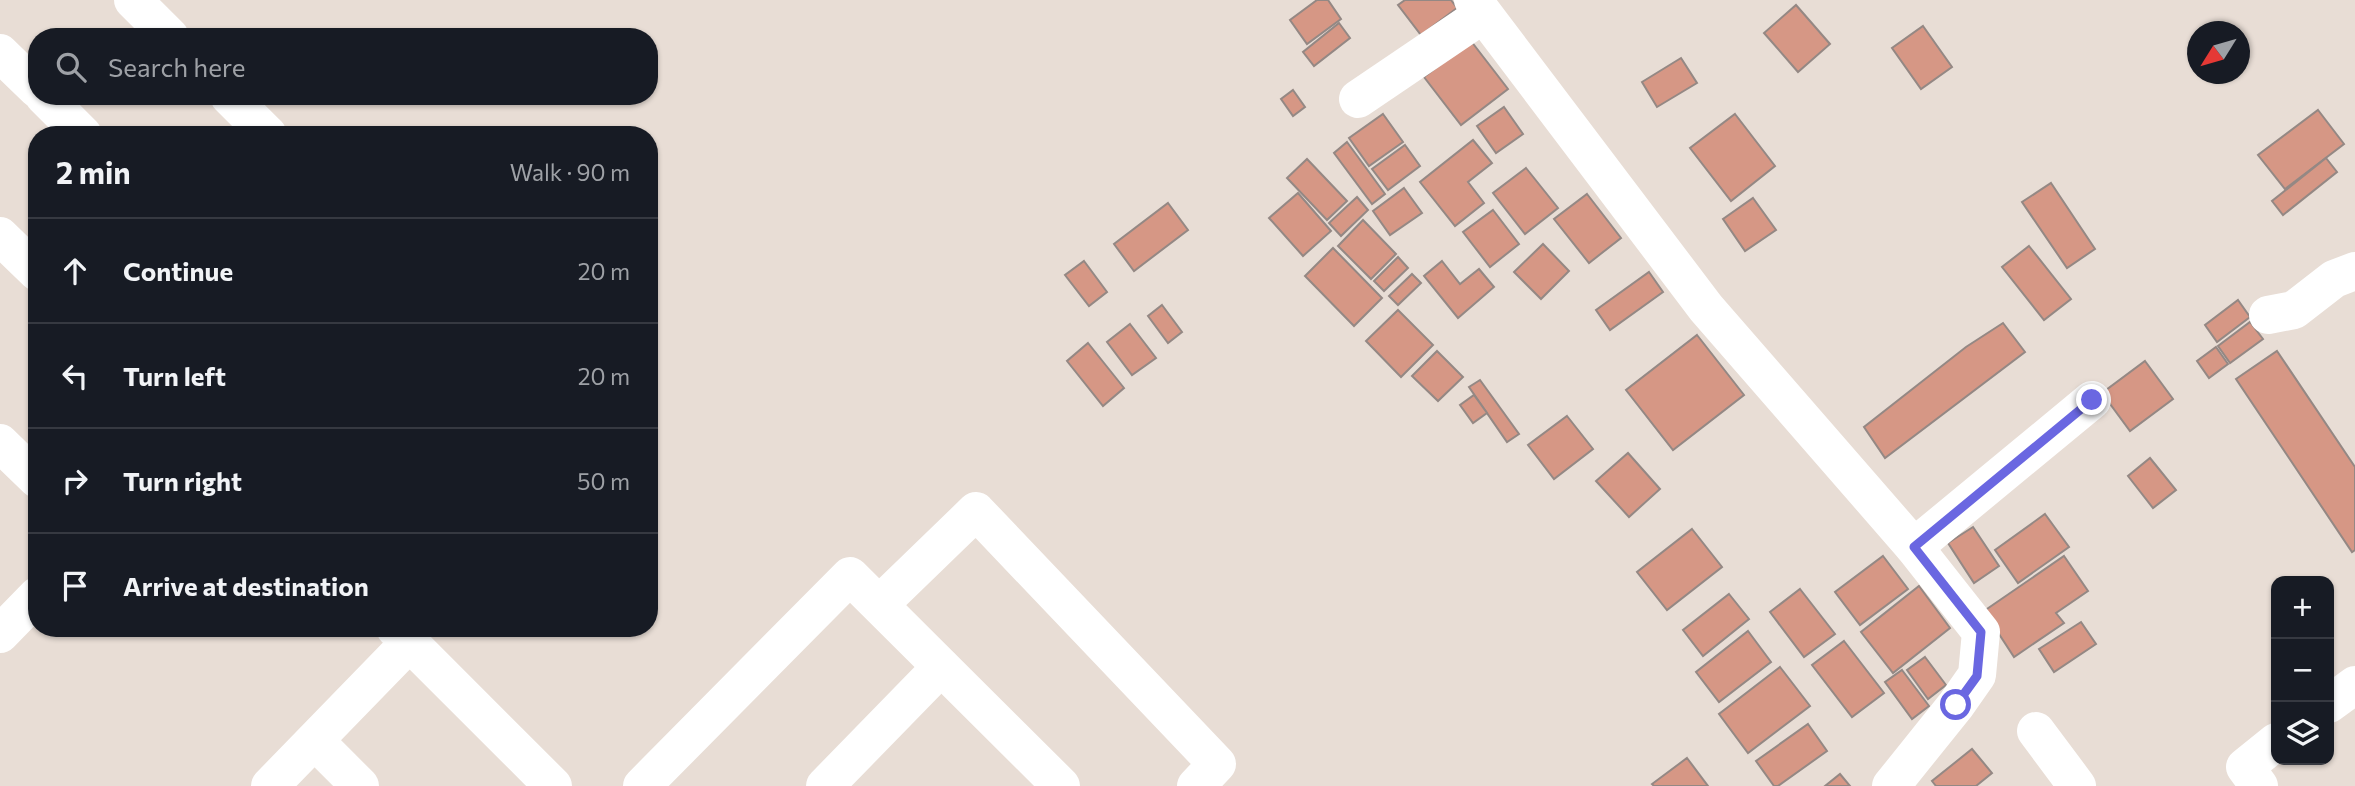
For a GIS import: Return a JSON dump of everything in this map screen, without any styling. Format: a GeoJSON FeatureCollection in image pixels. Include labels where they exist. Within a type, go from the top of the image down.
{"type":"FeatureCollection","features":[{"type":"Feature","properties":{"kind":"street"},"geometry":{"type":"LineString","coordinates":[[133,0],[161,28]]}},
{"type":"Feature","properties":{"kind":"street"},"geometry":{"type":"LineString","coordinates":[[1358,99],[1478,7],[1706,308],[1914,547],[1981,632],[1977,676],[1891,786]]}},
{"type":"Feature","properties":{"kind":"street"},"geometry":{"type":"LineString","coordinates":[[0,53],[28,80]]}},
{"type":"Feature","properties":{"kind":"street"},"geometry":{"type":"LineString","coordinates":[[53,105],[74,126]]}},
{"type":"Feature","properties":{"kind":"street"},"geometry":{"type":"LineString","coordinates":[[238,105],[259,126]]}},
{"type":"Feature","properties":{"kind":"street"},"geometry":{"type":"LineString","coordinates":[[0,236],[28,263]]}},
{"type":"Feature","properties":{"kind":"street"},"geometry":{"type":"LineString","coordinates":[[2268,315],[2294,310],[2334,279],[2355,271]]}},
{"type":"Feature","properties":{"kind":"street"},"geometry":{"type":"LineString","coordinates":[[1914,547],[2092,400]]}},
{"type":"Feature","properties":{"kind":"street"},"geometry":{"type":"LineString","coordinates":[[0,443],[28,470]]}},
{"type":"Feature","properties":{"kind":"street"},"geometry":{"type":"LineString","coordinates":[[880,604],[976,511],[1217,764],[1196,786]]}},
{"type":"Feature","properties":{"kind":"street"},"geometry":{"type":"LineString","coordinates":[[642,786],[850,576],[941,667],[1039,779]]}},
{"type":"Feature","properties":{"kind":"street"},"geometry":{"type":"LineString","coordinates":[[0,634],[28,605]]}},
{"type":"Feature","properties":{"kind":"street"},"geometry":{"type":"LineString","coordinates":[[271,786],[315,741],[401,637]]}},
{"type":"Feature","properties":{"kind":"street"},"geometry":{"type":"LineString","coordinates":[[403,637],[553,786]]}},
{"type":"Feature","properties":{"kind":"street"},"geometry":{"type":"LineString","coordinates":[[825,786],[941,667]]}},
{"type":"Feature","properties":{"kind":"street"},"geometry":{"type":"LineString","coordinates":[[2332,702],[2355,685]]}},
{"type":"Feature","properties":{"kind":"street"},"geometry":{"type":"LineString","coordinates":[[2036,731],[2077,786]]}},
{"type":"Feature","properties":{"kind":"street"},"geometry":{"type":"LineString","coordinates":[[315,741],[360,786]]}},
{"type":"Feature","properties":{"kind":"street"},"geometry":{"type":"LineString","coordinates":[[2259,786],[2245,767],[2271,747]]}},
{"type":"Feature","properties":{"kind":"building"},"geometry":{"type":"Polygon","coordinates":[[[1317,0],[1328,0],[1341,19],[1307,44],[1290,20],[1317,0]]]}},
{"type":"Feature","properties":{"kind":"building"},"geometry":{"type":"Polygon","coordinates":[[[1405,0],[1451,0],[1457,8],[1421,35],[1398,5],[1405,0]]]}},
{"type":"Feature","properties":{"kind":"building"},"geometry":{"type":"Polygon","coordinates":[[[1796,5],[1830,44],[1798,72],[1764,33],[1796,5]]]}},
{"type":"Feature","properties":{"kind":"building"},"geometry":{"type":"Polygon","coordinates":[[[1339,23],[1350,38],[1314,66],[1303,52],[1339,23]]]}},
{"type":"Feature","properties":{"kind":"building"},"geometry":{"type":"Polygon","coordinates":[[[1923,26],[1952,67],[1921,89],[1892,48],[1923,26]]]}},
{"type":"Feature","properties":{"kind":"building"},"geometry":{"type":"Polygon","coordinates":[[[1471,41],[1508,89],[1461,125],[1424,77],[1471,41]]]}},
{"type":"Feature","properties":{"kind":"building"},"geometry":{"type":"Polygon","coordinates":[[[1681,58],[1697,83],[1657,107],[1642,82],[1681,58]]]}},
{"type":"Feature","properties":{"kind":"building"},"geometry":{"type":"Polygon","coordinates":[[[1293,90],[1305,107],[1293,116],[1281,99],[1293,90]]]}},
{"type":"Feature","properties":{"kind":"building"},"geometry":{"type":"Polygon","coordinates":[[[1504,107],[1523,134],[1496,153],[1477,126],[1504,107]]]}},
{"type":"Feature","properties":{"kind":"building"},"geometry":{"type":"Polygon","coordinates":[[[2318,110],[2344,144],[2285,189],[2258,155],[2318,110]]]}},
{"type":"Feature","properties":{"kind":"building"},"geometry":{"type":"Polygon","coordinates":[[[1383,114],[1403,142],[1369,166],[1349,138],[1383,114]]]}},
{"type":"Feature","properties":{"kind":"building"},"geometry":{"type":"Polygon","coordinates":[[[1735,114],[1775,166],[1731,201],[1690,148],[1735,114]]]}},
{"type":"Feature","properties":{"kind":"building"},"geometry":{"type":"Polygon","coordinates":[[[1473,140],[1492,163],[1468,182],[1484,203],[1455,226],[1420,182],[1473,140]]]}},
{"type":"Feature","properties":{"kind":"building"},"geometry":{"type":"Polygon","coordinates":[[[1347,142],[1385,194],[1372,204],[1334,153],[1347,142]]]}},
{"type":"Feature","properties":{"kind":"building"},"geometry":{"type":"Polygon","coordinates":[[[1405,145],[1420,166],[1388,190],[1372,169],[1405,145]]]}},
{"type":"Feature","properties":{"kind":"building"},"geometry":{"type":"Polygon","coordinates":[[[2326,158],[2337,172],[2283,215],[2272,201],[2326,158]]]}},
{"type":"Feature","properties":{"kind":"building"},"geometry":{"type":"Polygon","coordinates":[[[1307,159],[1347,201],[1327,220],[1287,178],[1307,159]]]}},
{"type":"Feature","properties":{"kind":"building"},"geometry":{"type":"Polygon","coordinates":[[[1526,168],[1558,208],[1525,234],[1493,193],[1526,168]]]}},
{"type":"Feature","properties":{"kind":"building"},"geometry":{"type":"Polygon","coordinates":[[[2051,183],[2095,249],[2067,268],[2022,202],[2051,183]]]}},
{"type":"Feature","properties":{"kind":"building"},"geometry":{"type":"Polygon","coordinates":[[[1404,188],[1422,213],[1390,235],[1373,211],[1404,188]]]}},
{"type":"Feature","properties":{"kind":"building"},"geometry":{"type":"Polygon","coordinates":[[[1298,193],[1331,231],[1303,256],[1269,218],[1298,193]]]}},
{"type":"Feature","properties":{"kind":"building"},"geometry":{"type":"Polygon","coordinates":[[[1587,194],[1621,238],[1589,263],[1554,219],[1587,194]]]}},
{"type":"Feature","properties":{"kind":"building"},"geometry":{"type":"Polygon","coordinates":[[[1357,197],[1368,210],[1341,236],[1329,223],[1357,197]]]}},
{"type":"Feature","properties":{"kind":"building"},"geometry":{"type":"Polygon","coordinates":[[[1753,198],[1776,230],[1745,251],[1723,219],[1753,198]]]}},
{"type":"Feature","properties":{"kind":"building"},"geometry":{"type":"Polygon","coordinates":[[[1168,203],[1188,230],[1134,271],[1114,244],[1168,203]]]}},
{"type":"Feature","properties":{"kind":"building"},"geometry":{"type":"Polygon","coordinates":[[[1493,210],[1519,244],[1490,267],[1463,232],[1493,210]]]}},
{"type":"Feature","properties":{"kind":"building"},"geometry":{"type":"Polygon","coordinates":[[[1363,220],[1396,254],[1371,279],[1338,246],[1363,220]]]}},
{"type":"Feature","properties":{"kind":"building"},"geometry":{"type":"Polygon","coordinates":[[[1543,244],[1569,271],[1541,299],[1514,272],[1543,244]]]}},
{"type":"Feature","properties":{"kind":"building"},"geometry":{"type":"Polygon","coordinates":[[[2029,246],[2071,299],[2044,320],[2002,267],[2029,246]]]}},
{"type":"Feature","properties":{"kind":"building"},"geometry":{"type":"Polygon","coordinates":[[[1333,248],[1382,298],[1354,326],[1305,276],[1333,248]]]}},
{"type":"Feature","properties":{"kind":"building"},"geometry":{"type":"Polygon","coordinates":[[[1398,257],[1408,268],[1384,291],[1374,281],[1398,257]]]}},
{"type":"Feature","properties":{"kind":"building"},"geometry":{"type":"Polygon","coordinates":[[[1084,261],[1107,292],[1089,306],[1065,275],[1084,261]]]}},
{"type":"Feature","properties":{"kind":"building"},"geometry":{"type":"Polygon","coordinates":[[[1442,261],[1460,284],[1479,269],[1494,287],[1458,318],[1424,276],[1442,261]]]}},
{"type":"Feature","properties":{"kind":"building"},"geometry":{"type":"Polygon","coordinates":[[[1649,272],[1663,292],[1610,330],[1596,310],[1649,272]]]}},
{"type":"Feature","properties":{"kind":"building"},"geometry":{"type":"Polygon","coordinates":[[[1412,274],[1421,283],[1398,305],[1389,296],[1412,274]]]}},
{"type":"Feature","properties":{"kind":"building"},"geometry":{"type":"Polygon","coordinates":[[[2238,300],[2250,317],[2217,342],[2205,325],[2238,300]]]}},
{"type":"Feature","properties":{"kind":"building"},"geometry":{"type":"Polygon","coordinates":[[[1162,305],[1182,332],[1168,343],[1148,316],[1162,305]]]}},
{"type":"Feature","properties":{"kind":"building"},"geometry":{"type":"Polygon","coordinates":[[[1398,310],[1433,345],[1401,377],[1366,341],[1398,310]]]}},
{"type":"Feature","properties":{"kind":"building"},"geometry":{"type":"Polygon","coordinates":[[[2250,322],[2263,339],[2230,363],[2218,346],[2250,322]]]}},
{"type":"Feature","properties":{"kind":"building"},"geometry":{"type":"Polygon","coordinates":[[[2003,323],[2025,352],[1885,458],[1864,427],[1966,347],[2003,323]]]}},
{"type":"Feature","properties":{"kind":"building"},"geometry":{"type":"Polygon","coordinates":[[[1130,324],[1156,358],[1132,375],[1107,342],[1130,324]]]}},
{"type":"Feature","properties":{"kind":"building"},"geometry":{"type":"Polygon","coordinates":[[[1697,335],[1744,395],[1673,450],[1626,390],[1697,335]]]}},
{"type":"Feature","properties":{"kind":"building"},"geometry":{"type":"Polygon","coordinates":[[[1088,343],[1124,388],[1103,406],[1067,361],[1088,343]]]}},
{"type":"Feature","properties":{"kind":"building"},"geometry":{"type":"Polygon","coordinates":[[[2216,347],[2228,364],[2209,378],[2197,361],[2216,347]]]}},
{"type":"Feature","properties":{"kind":"building"},"geometry":{"type":"Polygon","coordinates":[[[1437,351],[1463,377],[1438,401],[1412,376],[1437,351]]]}},
{"type":"Feature","properties":{"kind":"building"},"geometry":{"type":"Polygon","coordinates":[[[2277,351],[2355,467],[2355,550],[2352,552],[2236,379],[2277,351]]]}},
{"type":"Feature","properties":{"kind":"building"},"geometry":{"type":"Polygon","coordinates":[[[2145,361],[2173,399],[2130,431],[2102,393],[2145,361]]]}},
{"type":"Feature","properties":{"kind":"building"},"geometry":{"type":"Polygon","coordinates":[[[1480,380],[1519,434],[1507,442],[1469,387],[1480,380]]]}},
{"type":"Feature","properties":{"kind":"building"},"geometry":{"type":"Polygon","coordinates":[[[1474,395],[1487,413],[1473,423],[1460,405],[1474,395]]]}},
{"type":"Feature","properties":{"kind":"building"},"geometry":{"type":"Polygon","coordinates":[[[1567,416],[1593,449],[1554,479],[1528,445],[1567,416]]]}},
{"type":"Feature","properties":{"kind":"building"},"geometry":{"type":"Polygon","coordinates":[[[1628,453],[1660,489],[1629,517],[1596,481],[1628,453]]]}},
{"type":"Feature","properties":{"kind":"building"},"geometry":{"type":"Polygon","coordinates":[[[2150,458],[2176,490],[2153,508],[2128,476],[2150,458]]]}},
{"type":"Feature","properties":{"kind":"building"},"geometry":{"type":"Polygon","coordinates":[[[2045,514],[2069,547],[2018,583],[1995,550],[2045,514]]]}},
{"type":"Feature","properties":{"kind":"building"},"geometry":{"type":"Polygon","coordinates":[[[1973,527],[1999,566],[1974,583],[1948,543],[1973,527]]]}},
{"type":"Feature","properties":{"kind":"building"},"geometry":{"type":"Polygon","coordinates":[[[1692,529],[1722,567],[1667,610],[1637,572],[1692,529]]]}},
{"type":"Feature","properties":{"kind":"building"},"geometry":{"type":"Polygon","coordinates":[[[1883,556],[1908,589],[1860,625],[1835,592],[1883,556]]]}},
{"type":"Feature","properties":{"kind":"building"},"geometry":{"type":"Polygon","coordinates":[[[2064,556],[2088,591],[2056,613],[2064,623],[2014,657],[1984,611],[2064,556]]]}},
{"type":"Feature","properties":{"kind":"building"},"geometry":{"type":"Polygon","coordinates":[[[1919,586],[1950,628],[1893,673],[1861,632],[1919,586]]]}},
{"type":"Feature","properties":{"kind":"building"},"geometry":{"type":"Polygon","coordinates":[[[1800,589],[1835,634],[1804,657],[1770,612],[1800,589]]]}},
{"type":"Feature","properties":{"kind":"building"},"geometry":{"type":"Polygon","coordinates":[[[1729,594],[1749,619],[1703,656],[1683,630],[1729,594]]]}},
{"type":"Feature","properties":{"kind":"building"},"geometry":{"type":"Polygon","coordinates":[[[2081,622],[2096,644],[2054,672],[2039,649],[2081,622]]]}},
{"type":"Feature","properties":{"kind":"building"},"geometry":{"type":"Polygon","coordinates":[[[1748,631],[1771,662],[1719,702],[1696,672],[1748,631]]]}},
{"type":"Feature","properties":{"kind":"building"},"geometry":{"type":"Polygon","coordinates":[[[1844,641],[1884,693],[1852,717],[1812,665],[1844,641]]]}},
{"type":"Feature","properties":{"kind":"building"},"geometry":{"type":"Polygon","coordinates":[[[1925,657],[1946,685],[1928,699],[1907,670],[1925,657]]]}},
{"type":"Feature","properties":{"kind":"building"},"geometry":{"type":"Polygon","coordinates":[[[1780,667],[1810,706],[1748,753],[1719,714],[1780,667]]]}},
{"type":"Feature","properties":{"kind":"building"},"geometry":{"type":"Polygon","coordinates":[[[1902,670],[1929,706],[1912,719],[1885,682],[1902,670]]]}},
{"type":"Feature","properties":{"kind":"building"},"geometry":{"type":"Polygon","coordinates":[[[1808,724],[1827,751],[1778,786],[1774,786],[1756,761],[1808,724]]]}},
{"type":"Feature","properties":{"kind":"building"},"geometry":{"type":"Polygon","coordinates":[[[1972,749],[1992,773],[1976,786],[1936,786],[1932,781],[1972,749]]]}},
{"type":"Feature","properties":{"kind":"building"},"geometry":{"type":"Polygon","coordinates":[[[1687,758],[1708,786],[1652,784],[1687,758]]]}},
{"type":"Feature","properties":{"kind":"building"},"geometry":{"type":"Polygon","coordinates":[[[1840,774],[1850,786],[1825,786],[1840,774]]]}},
{"type":"Feature","properties":{"kind":"route"},"geometry":{"type":"LineString","coordinates":[[1956,705],[1977,676],[1981,632],[1914,547],[2092,400]]}}]}
